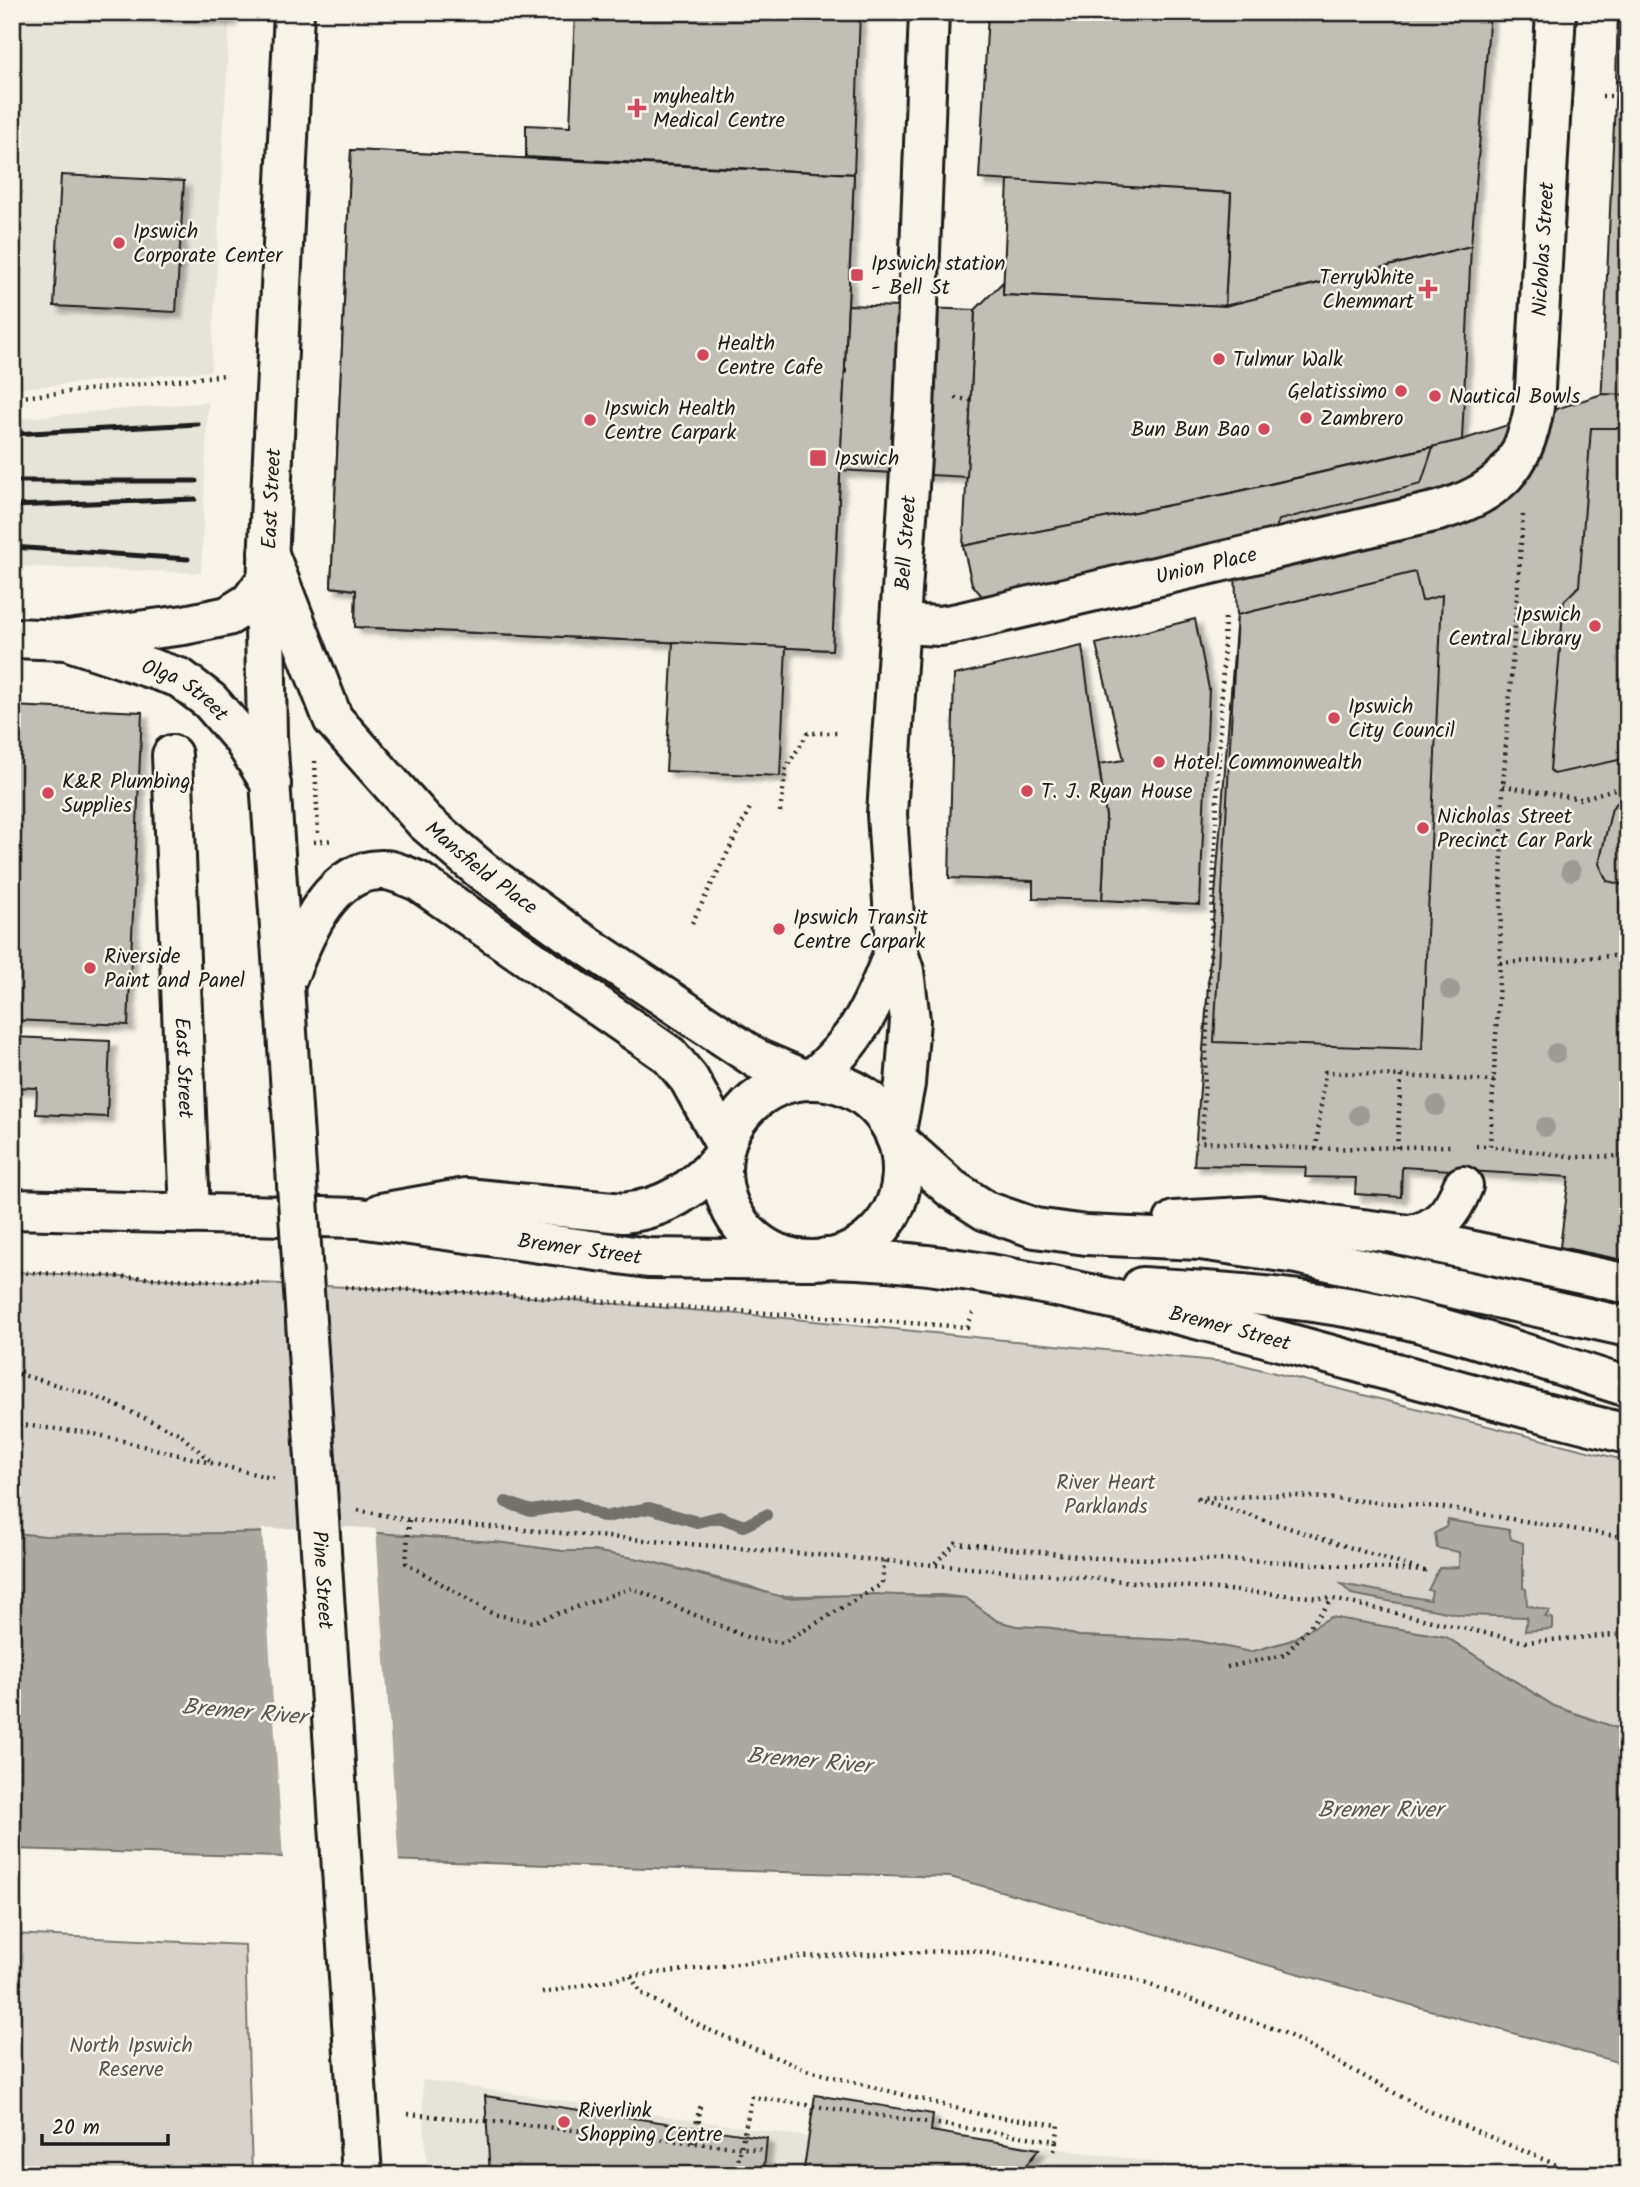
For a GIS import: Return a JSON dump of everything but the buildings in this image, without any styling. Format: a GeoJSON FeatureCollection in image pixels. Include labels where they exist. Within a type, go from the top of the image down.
{"type":"FeatureCollection","features":[{"type":"Feature","properties":{"kind":"street","name":"East Street"},"geometry":{"type":"LineString","coordinates":[[284,986],[265,677],[294,12]]}},
{"type":"Feature","properties":{"kind":"street","name":"Bell Street"},"geometry":{"type":"LineString","coordinates":[[896,1138],[905,1084],[910,1020],[904,971],[896,946],[887,826],[914,412],[929,12]]}},
{"type":"Feature","properties":{"kind":"street","name":"Nicholas Street"},"geometry":{"type":"LineString","coordinates":[[1504,478],[1519,457],[1529,434],[1534,407],[1556,12]]}},
{"type":"Feature","properties":{"kind":"street","name":"Union Place"},"geometry":{"type":"LineString","coordinates":[[900,624],[940,626],[958,623],[1438,511],[1471,502],[1504,478]]}},
{"type":"Feature","properties":{"kind":"street","name":"Olga Street"},"geometry":{"type":"LineString","coordinates":[[12,638],[67,640],[184,625],[228,616],[250,602],[268,565]]}},
{"type":"Feature","properties":{"kind":"street","name":"Mansfield Place"},"geometry":{"type":"LineString","coordinates":[[268,565],[333,719],[425,822],[481,870],[568,933],[757,1059],[809,1080]]}},
{"type":"Feature","properties":{"kind":"street","name":"Olga Street"},"geometry":{"type":"LineString","coordinates":[[67,640],[180,678],[210,701],[242,737],[271,784]]}},
{"type":"Feature","properties":{"kind":"street","name":"East Street"},"geometry":{"type":"LineString","coordinates":[[172,755],[190,1214]]}},
{"type":"Feature","properties":{"kind":"street","name":"Mansfield Place"},"geometry":{"type":"LineString","coordinates":[[284,986],[312,921],[330,897],[352,878],[369,870],[386,870],[408,877],[418,881],[653,1042],[689,1079],[724,1151]]}},
{"type":"Feature","properties":{"kind":"street","name":"Bell Street"},"geometry":{"type":"LineString","coordinates":[[809,1080],[836,1059],[861,1028],[878,996],[896,946]]}},
{"type":"Feature","properties":{"kind":"street","name":"Pine Street"},"geometry":{"type":"LineString","coordinates":[[284,986],[362,2175]]}},
{"type":"Feature","properties":{"kind":"street"},"geometry":{"type":"LineString","coordinates":[[896,1138],[902,1174],[899,1192],[889,1216],[873,1236],[859,1247],[815,1259],[763,1246],[741,1226],[725,1194],[724,1151],[731,1129],[750,1104],[776,1087],[809,1080],[838,1084],[862,1095],[882,1113],[896,1138],[952,1189],[986,1211],[1035,1228],[1086,1235],[1199,1240],[1297,1255],[1628,1327]]}},
{"type":"Feature","properties":{"kind":"street","name":"Bremer Street"},"geometry":{"type":"LineString","coordinates":[[359,1218],[466,1198],[623,1213],[638,1212],[652,1209],[689,1191],[724,1151]]}},
{"type":"Feature","properties":{"kind":"street"},"geometry":{"type":"LineString","coordinates":[[1390,1234],[1410,1235],[1437,1226],[1453,1208],[1463,1186]]}},
{"type":"Feature","properties":{"kind":"street","name":"Bremer Street"},"geometry":{"type":"LineString","coordinates":[[12,1209],[359,1218],[635,1257],[901,1261],[997,1275],[1174,1312],[1628,1434]]}},
{"type":"Feature","properties":{"kind":"street"},"geometry":{"type":"LineString","coordinates":[[1086,1235],[1184,1219],[1260,1216],[1390,1234],[1484,1251],[1628,1284]]}},
{"type":"Feature","properties":{"kind":"street"},"geometry":{"type":"LineString","coordinates":[[997,1275],[1311,1301],[1398,1318],[1520,1352],[1628,1387]]}},
{"type":"Feature","properties":{"kind":"path"},"geometry":{"type":"LineString","coordinates":[[1602,96],[1615,96]]}},
{"type":"Feature","properties":{"kind":"path"},"geometry":{"type":"LineString","coordinates":[[12,398],[226,375]]}},
{"type":"Feature","properties":{"kind":"path"},"geometry":{"type":"LineString","coordinates":[[954,398],[970,400]]}},
{"type":"Feature","properties":{"kind":"path"},"geometry":{"type":"LineString","coordinates":[[1490,1146],[1500,963],[1503,786],[1523,511]]}},
{"type":"Feature","properties":{"kind":"path"},"geometry":{"type":"LineString","coordinates":[[1224,618],[1202,1142],[1316,1149],[1490,1146],[1576,1157],[1628,1156]]}},
{"type":"Feature","properties":{"kind":"path"},"geometry":{"type":"LineString","coordinates":[[780,812],[786,768],[808,733],[837,733]]}},
{"type":"Feature","properties":{"kind":"path"},"geometry":{"type":"LineString","coordinates":[[315,758],[318,854]]}},
{"type":"Feature","properties":{"kind":"path"},"geometry":{"type":"LineString","coordinates":[[1503,786],[1581,799],[1628,785]]}},
{"type":"Feature","properties":{"kind":"path"},"geometry":{"type":"LineString","coordinates":[[692,923],[750,808]]}},
{"type":"Feature","properties":{"kind":"path"},"geometry":{"type":"LineString","coordinates":[[1500,963],[1628,955]]}},
{"type":"Feature","properties":{"kind":"path"},"geometry":{"type":"LineString","coordinates":[[1316,1149],[1325,1072],[1494,1081]]}},
{"type":"Feature","properties":{"kind":"path"},"geometry":{"type":"LineString","coordinates":[[1397,1147],[1401,1076]]}},
{"type":"Feature","properties":{"kind":"path"},"geometry":{"type":"LineString","coordinates":[[12,1272],[269,1283]]}},
{"type":"Feature","properties":{"kind":"path"},"geometry":{"type":"LineString","coordinates":[[335,1286],[482,1293],[967,1327],[997,1275]]}},
{"type":"Feature","properties":{"kind":"path"},"geometry":{"type":"LineString","coordinates":[[12,1372],[95,1396],[178,1433],[213,1462]]}},
{"type":"Feature","properties":{"kind":"path"},"geometry":{"type":"LineString","coordinates":[[12,1424],[91,1433],[284,1482]]}},
{"type":"Feature","properties":{"kind":"path"},"geometry":{"type":"LineString","coordinates":[[934,1564],[956,1543],[1097,1558],[1267,1561],[1424,1570],[1195,1498],[1286,1496],[1440,1507],[1628,1538]]}},
{"type":"Feature","properties":{"kind":"path"},"geometry":{"type":"LineString","coordinates":[[357,1509],[409,1520],[1333,1599],[1525,1642],[1628,1634]]}},
{"type":"Feature","properties":{"kind":"path"},"geometry":{"type":"LineString","coordinates":[[409,1520],[406,1563],[493,1614],[533,1622],[632,1588],[749,1638],[783,1643],[882,1584],[885,1559]]}},
{"type":"Feature","properties":{"kind":"path"},"geometry":{"type":"LineString","coordinates":[[1227,1667],[1285,1655],[1333,1599]]}},
{"type":"Feature","properties":{"kind":"path"},"geometry":{"type":"LineString","coordinates":[[542,1993],[631,1976],[801,1957],[971,1950],[1130,1978],[1283,2032],[1424,2109],[1571,2171],[1588,2175]]}},
{"type":"Feature","properties":{"kind":"path"},"geometry":{"type":"LineString","coordinates":[[631,1976],[641,1993],[702,2027],[806,2070],[983,2115],[1059,2125],[1054,2151]]}},
{"type":"Feature","properties":{"kind":"path"},"geometry":{"type":"LineString","coordinates":[[736,2175],[752,2097],[1056,2141]]}},
{"type":"Feature","properties":{"kind":"path"},"geometry":{"type":"LineString","coordinates":[[693,2143],[700,2104],[698,2136]]}},
{"type":"Feature","properties":{"kind":"path"},"geometry":{"type":"LineString","coordinates":[[408,2114],[763,2150]]}},
{"type":"Feature","properties":{"kind":"shaded area"},"geometry":{"type":"Polygon","coordinates":[[[12,12],[230,12],[211,371],[12,389],[12,12]]]}},
{"type":"Feature","properties":{"kind":"shaded area"},"geometry":{"type":"Polygon","coordinates":[[[208,402],[201,573],[12,566],[12,419],[208,402]]]}},
{"type":"Feature","properties":{"kind":"shaded area","name":"Riverlink Shopping Centre"},"geometry":{"type":"Polygon","coordinates":[[[422,2080],[807,2137],[811,2114],[1245,2175],[427,2175],[422,2080]]]}},
{"type":"Feature","properties":{"kind":"green space","name":"River Heart Parklands"},"geometry":{"type":"Polygon","coordinates":[[[12,1272],[482,1293],[764,1316],[1235,1363],[1628,1461],[1628,1732],[1554,1706],[1446,1637],[1331,1617],[1289,1641],[1250,1652],[1197,1641],[1078,1636],[1053,1628],[1016,1626],[997,1621],[966,1598],[942,1595],[775,1596],[749,1586],[644,1560],[593,1551],[562,1551],[504,1543],[352,1531],[45,1536],[12,1533],[12,1272]]]}},
{"type":"Feature","properties":{"kind":"green space","name":"North Ipswich Reserve"},"geometry":{"type":"Polygon","coordinates":[[[12,1934],[245,1945],[252,2175],[12,2175],[12,1934]]]}},
{"type":"Feature","properties":{"kind":"water"},"geometry":{"type":"Polygon","coordinates":[[[1448,1520],[1509,1530],[1511,1539],[1523,1543],[1523,1588],[1526,1589],[1527,1605],[1550,1611],[1545,1617],[1552,1618],[1552,1629],[1525,1631],[1527,1617],[1462,1615],[1351,1594],[1341,1584],[1430,1600],[1432,1591],[1428,1590],[1439,1568],[1459,1567],[1459,1552],[1437,1548],[1435,1533],[1446,1527],[1448,1520]]]}},
{"type":"Feature","properties":{"kind":"water","name":"Bremer River"},"geometry":{"type":"Polygon","coordinates":[[[352,1531],[504,1543],[562,1551],[593,1551],[644,1560],[787,1598],[875,1594],[966,1598],[997,1621],[1016,1626],[1053,1628],[1078,1636],[1197,1641],[1250,1652],[1289,1641],[1331,1617],[1446,1637],[1554,1706],[1628,1732],[1628,2065],[950,1877],[12,1849],[12,1533],[45,1536],[352,1531]]]}},
{"type":"Feature","properties":{"kind":"pier"},"geometry":{"type":"Polygon","coordinates":[[[262,1529],[376,1529],[399,1864],[283,1860],[262,1529]]]}},
{"type":"Feature","properties":{"kind":"waterway"},"geometry":{"type":"LineString","coordinates":[[506,1502],[531,1511],[576,1504],[605,1517],[649,1508],[697,1522],[719,1517],[744,1526],[766,1515]]}},
{"type":"Feature","properties":{"kind":"railway"},"geometry":{"type":"LineString","coordinates":[[12,434],[198,424]]}},
{"type":"Feature","properties":{"kind":"railway"},"geometry":{"type":"LineString","coordinates":[[12,481],[196,481]]}},
{"type":"Feature","properties":{"kind":"railway"},"geometry":{"type":"LineString","coordinates":[[12,506],[195,499]]}},
{"type":"Feature","properties":{"kind":"railway"},"geometry":{"type":"LineString","coordinates":[[12,547],[188,559]]}},
{"type":"Feature","properties":{"kind":"place","name":"myhealth Medical Centre"},"geometry":{"type":"Point","coordinates":[637,108]}},
{"type":"Feature","properties":{"kind":"place","name":"Ipswich Corporate Center"},"geometry":{"type":"Point","coordinates":[119,243]}},
{"type":"Feature","properties":{"kind":"place","name":"Ipswich station - Bell St"},"geometry":{"type":"Point","coordinates":[857,275]}},
{"type":"Feature","properties":{"kind":"place","name":"TerryWhite Chemmart"},"geometry":{"type":"Point","coordinates":[1428,289]}},
{"type":"Feature","properties":{"kind":"place","name":"Health Centre Cafe"},"geometry":{"type":"Point","coordinates":[703,355]}},
{"type":"Feature","properties":{"kind":"place","name":"Tulmur Walk"},"geometry":{"type":"Point","coordinates":[1219,359]}},
{"type":"Feature","properties":{"kind":"place","name":"Gelatissimo"},"geometry":{"type":"Point","coordinates":[1401,391]}},
{"type":"Feature","properties":{"kind":"place","name":"Nautical Bowls"},"geometry":{"type":"Point","coordinates":[1435,396]}},
{"type":"Feature","properties":{"kind":"place","name":"Zambrero"},"geometry":{"type":"Point","coordinates":[1306,418]}},
{"type":"Feature","properties":{"kind":"place","name":"Ipswich Health Centre Carpark"},"geometry":{"type":"Point","coordinates":[590,420]}},
{"type":"Feature","properties":{"kind":"place","name":"Bun Bun Bao"},"geometry":{"type":"Point","coordinates":[1264,429]}},
{"type":"Feature","properties":{"kind":"place","name":"Ipswich"},"geometry":{"type":"Point","coordinates":[818,458]}},
{"type":"Feature","properties":{"kind":"place","name":"Ipswich Central Library"},"geometry":{"type":"Point","coordinates":[1595,626]}},
{"type":"Feature","properties":{"kind":"place","name":"Ipswich City Council"},"geometry":{"type":"Point","coordinates":[1334,718]}},
{"type":"Feature","properties":{"kind":"place","name":"Hotel Commonwealth"},"geometry":{"type":"Point","coordinates":[1159,762]}},
{"type":"Feature","properties":{"kind":"place","name":"T. J. Ryan House"},"geometry":{"type":"Point","coordinates":[1027,791]}},
{"type":"Feature","properties":{"kind":"place","name":"K&R Plumbing Supplies"},"geometry":{"type":"Point","coordinates":[48,793]}},
{"type":"Feature","properties":{"kind":"place","name":"Nicholas Street Precinct Car Park"},"geometry":{"type":"Point","coordinates":[1423,828]}},
{"type":"Feature","properties":{"kind":"place","name":"Ipswich Transit Centre Carpark"},"geometry":{"type":"Point","coordinates":[779,929]}},
{"type":"Feature","properties":{"kind":"place","name":"Riverside Paint and Panel"},"geometry":{"type":"Point","coordinates":[90,968]}},
{"type":"Feature","properties":{"kind":"place","name":"Riverlink Shopping Centre"},"geometry":{"type":"Point","coordinates":[564,2122]}}]}
